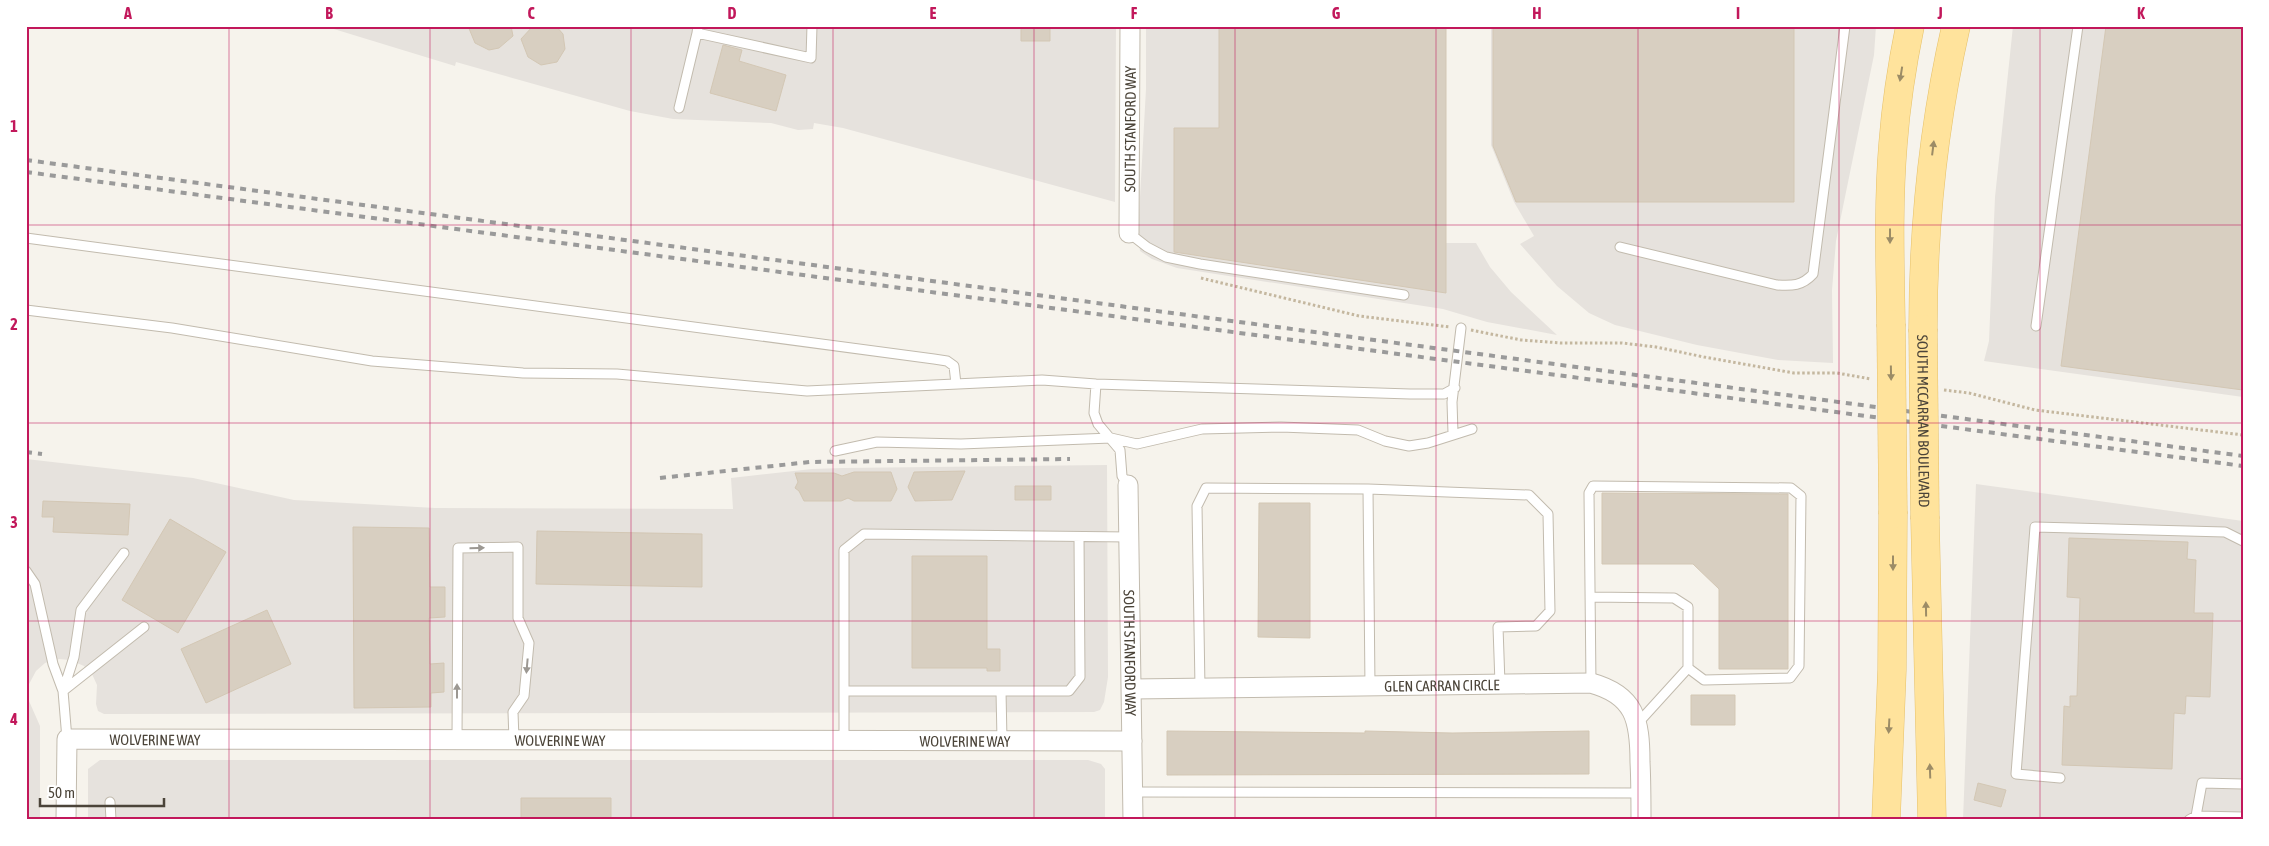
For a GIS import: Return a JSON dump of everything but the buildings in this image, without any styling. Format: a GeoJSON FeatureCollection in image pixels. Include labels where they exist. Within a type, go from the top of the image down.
{"type":"FeatureCollection","features":[{"type":"Feature","properties":{"kind":"main road","name":"SOUTH MCCARRAN BOULEVARD"},"geometry":{"type":"LineString","coordinates":[[1886,820],[1892,670],[1893,514],[1890,208],[1893,144],[1901,77],[1910,26]]}},
{"type":"Feature","properties":{"kind":"main road","name":"SOUTH MCCARRAN BOULEVARD"},"geometry":{"type":"LineString","coordinates":[[1932,820],[1925,519],[1924,253],[1930,168],[1941,98],[1956,26]]}},
{"type":"Feature","properties":{"kind":"street","name":"SOUTH STANFORD WAY"},"geometry":{"type":"LineString","coordinates":[[1129,234],[1130,26]]}},
{"type":"Feature","properties":{"kind":"street","name":"SOUTH STANFORD WAY"},"geometry":{"type":"LineString","coordinates":[[1128,484],[1133,820]]}},
{"type":"Feature","properties":{"kind":"street","name":"GLEN CARRAN CIRCLE"},"geometry":{"type":"LineString","coordinates":[[1132,689],[1591,683],[1607,688],[1622,697],[1631,709],[1638,724],[1641,820]]}},
{"type":"Feature","properties":{"kind":"street","name":"WOLVERINE WAY"},"geometry":{"type":"LineString","coordinates":[[67,739],[1132,741]]}},
{"type":"Feature","properties":{"kind":"street"},"geometry":{"type":"LineString","coordinates":[[66,820],[67,739]]}},
{"type":"Feature","properties":{"kind":"lane"},"geometry":{"type":"LineString","coordinates":[[679,108],[698,30],[811,58],[812,26]]}},
{"type":"Feature","properties":{"kind":"lane"},"geometry":{"type":"LineString","coordinates":[[1620,247],[1777,285],[1793,286],[1806,282],[1813,274],[1845,26]]}},
{"type":"Feature","properties":{"kind":"lane"},"geometry":{"type":"LineString","coordinates":[[2036,326],[2078,26]]}},
{"type":"Feature","properties":{"kind":"lane"},"geometry":{"type":"LineString","coordinates":[[1129,234],[1147,248],[1175,259],[1404,295]]}},
{"type":"Feature","properties":{"kind":"lane"},"geometry":{"type":"LineString","coordinates":[[26,238],[947,361],[954,366],[956,384]]}},
{"type":"Feature","properties":{"kind":"lane"},"geometry":{"type":"LineString","coordinates":[[26,310],[172,328],[372,361],[523,373],[617,374],[807,391],[1042,380],[1096,384],[1410,394],[1444,394],[1455,388]]}},
{"type":"Feature","properties":{"kind":"lane"},"geometry":{"type":"LineString","coordinates":[[1453,434],[1452,402],[1461,328]]}},
{"type":"Feature","properties":{"kind":"lane"},"geometry":{"type":"LineString","coordinates":[[1096,384],[1094,413],[1098,424],[1120,450],[1122,476],[1128,484]]}},
{"type":"Feature","properties":{"kind":"lane"},"geometry":{"type":"LineString","coordinates":[[836,451],[877,442],[962,444],[1111,438],[1137,444],[1202,429],[1281,427],[1358,430],[1385,441],[1409,446],[1428,443],[1472,429]]}},
{"type":"Feature","properties":{"kind":"lane"},"geometry":{"type":"LineString","coordinates":[[1591,683],[1589,493],[1593,486],[1792,488],[1802,496],[1799,666],[1790,678],[1704,680],[1688,668]]}},
{"type":"Feature","properties":{"kind":"lane"},"geometry":{"type":"LineString","coordinates":[[1200,688],[1197,506],[1206,488],[1368,489],[1529,495],[1548,514],[1550,611],[1536,626],[1498,627],[1500,684]]}},
{"type":"Feature","properties":{"kind":"lane"},"geometry":{"type":"LineString","coordinates":[[1368,489],[1370,686]]}},
{"type":"Feature","properties":{"kind":"lane"},"geometry":{"type":"LineString","coordinates":[[2060,778],[2016,774],[2035,527],[2225,532],[2243,541]]}},
{"type":"Feature","properties":{"kind":"lane"},"geometry":{"type":"LineString","coordinates":[[844,740],[844,550],[864,534],[1129,538]]}},
{"type":"Feature","properties":{"kind":"lane"},"geometry":{"type":"LineString","coordinates":[[844,691],[1068,691],[1080,677],[1079,537]]}},
{"type":"Feature","properties":{"kind":"lane"},"geometry":{"type":"LineString","coordinates":[[457,740],[458,548],[518,547],[518,618],[529,643],[524,696],[513,712],[514,740]]}},
{"type":"Feature","properties":{"kind":"lane"},"geometry":{"type":"LineString","coordinates":[[63,691],[74,657],[82,610],[124,552]]}},
{"type":"Feature","properties":{"kind":"lane"},"geometry":{"type":"LineString","coordinates":[[26,571],[35,584],[53,664],[63,691],[67,739]]}},
{"type":"Feature","properties":{"kind":"lane"},"geometry":{"type":"LineString","coordinates":[[1590,597],[1674,598],[1688,607],[1688,668],[1638,724]]}},
{"type":"Feature","properties":{"kind":"lane"},"geometry":{"type":"LineString","coordinates":[[63,691],[144,627]]}},
{"type":"Feature","properties":{"kind":"lane"},"geometry":{"type":"LineString","coordinates":[[1001,691],[1002,740]]}},
{"type":"Feature","properties":{"kind":"lane"},"geometry":{"type":"LineString","coordinates":[[2237,818],[2193,818],[2202,783],[2243,784]]}},
{"type":"Feature","properties":{"kind":"lane"},"geometry":{"type":"LineString","coordinates":[[1133,792],[1641,793]]}},
{"type":"Feature","properties":{"kind":"lane"},"geometry":{"type":"LineString","coordinates":[[110,802],[110,820]]}},
{"type":"Feature","properties":{"kind":"path"},"geometry":{"type":"LineString","coordinates":[[1198,278],[1359,316],[1461,328],[1521,340],[1656,346],[1704,357],[1794,373],[1837,373],[1873,380]]}},
{"type":"Feature","properties":{"kind":"path"},"geometry":{"type":"LineString","coordinates":[[1940,389],[1969,393],[2035,410],[2243,435]]}},
{"type":"Feature","properties":{"kind":"shaded area"},"geometry":{"type":"Polygon","coordinates":[[[324,26],[1116,26],[1115,202],[843,128],[814,123],[813,129],[798,130],[771,123],[673,119],[630,111],[456,62],[455,66],[324,26]]]}},
{"type":"Feature","properties":{"kind":"shaded area"},"geometry":{"type":"Polygon","coordinates":[[[1146,26],[1445,26],[1445,243],[1476,243],[1490,267],[1511,292],[1557,335],[1487,322],[1443,309],[1177,268],[1152,259],[1140,251],[1138,233],[1146,89],[1146,26]]]}},
{"type":"Feature","properties":{"kind":"shaded area"},"geometry":{"type":"Polygon","coordinates":[[[1491,26],[1876,26],[1874,55],[1836,241],[1832,290],[1833,363],[1778,360],[1697,345],[1615,325],[1589,313],[1557,286],[1520,244],[1534,236],[1514,202],[1491,145],[1491,26]]]}},
{"type":"Feature","properties":{"kind":"shaded area"},"geometry":{"type":"Polygon","coordinates":[[[2013,26],[2243,26],[2243,397],[1984,361],[1989,341],[1995,197],[2013,26]]]}},
{"type":"Feature","properties":{"kind":"shaded area"},"geometry":{"type":"Polygon","coordinates":[[[26,459],[193,478],[294,500],[435,508],[733,509],[731,478],[812,469],[1107,465],[1108,677],[1104,702],[1100,710],[1094,712],[104,714],[98,711],[96,704],[97,685],[92,674],[84,666],[70,660],[59,659],[45,663],[36,671],[28,686],[29,701],[40,726],[40,820],[26,820],[26,459]]]}},
{"type":"Feature","properties":{"kind":"shaded area"},"geometry":{"type":"Polygon","coordinates":[[[1976,484],[2243,521],[2243,820],[1963,820],[1976,484]]]}},
{"type":"Feature","properties":{"kind":"shaded area"},"geometry":{"type":"Polygon","coordinates":[[[100,760],[1088,760],[1101,764],[1105,769],[1105,820],[88,820],[88,769],[100,760]]]}},
{"type":"Feature","properties":{"kind":"railway"},"geometry":{"type":"LineString","coordinates":[[26,160],[2243,456]]}},
{"type":"Feature","properties":{"kind":"railway"},"geometry":{"type":"LineString","coordinates":[[26,172],[2243,466]]}},
{"type":"Feature","properties":{"kind":"railway"},"geometry":{"type":"LineString","coordinates":[[26,452],[42,454]]}},
{"type":"Feature","properties":{"kind":"railway"},"geometry":{"type":"LineString","coordinates":[[660,478],[810,462],[1070,459]]}}]}
